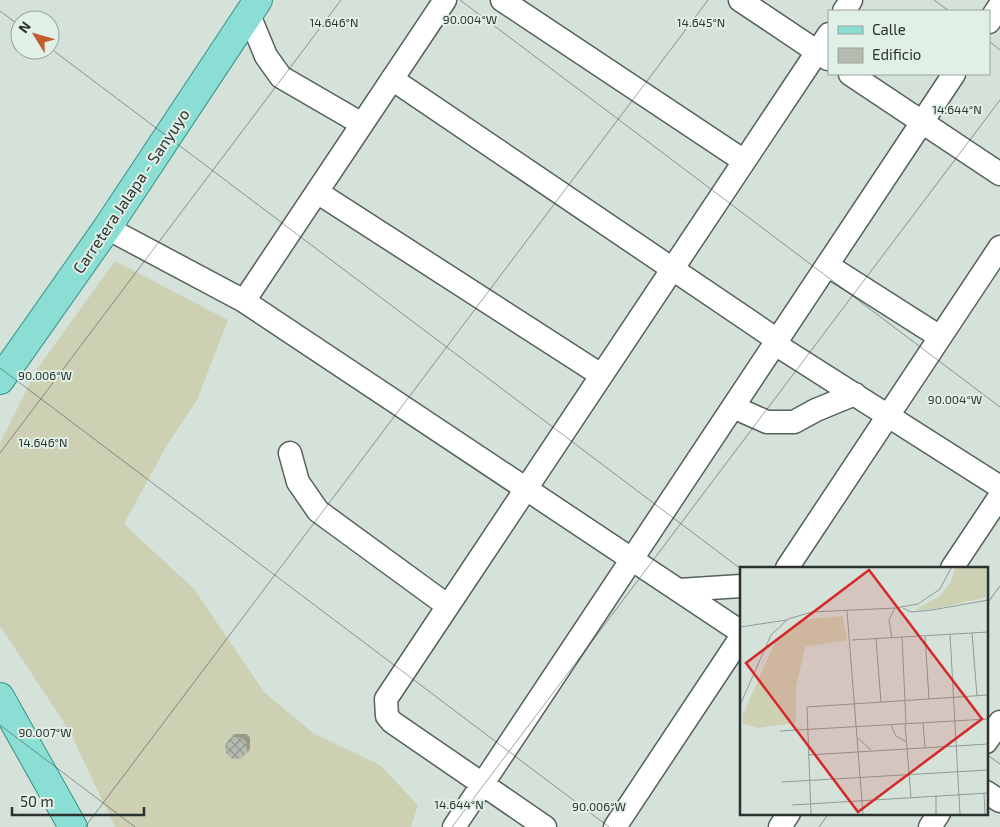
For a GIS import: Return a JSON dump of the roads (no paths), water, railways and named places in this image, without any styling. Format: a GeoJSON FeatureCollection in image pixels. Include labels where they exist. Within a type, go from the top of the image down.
{"type":"FeatureCollection","features":[{"type":"Feature","properties":{"kind":"main road","name":"Carretera Jalapa - Sanyuyo"},"geometry":{"type":"LineString","coordinates":[[0,380],[108,228],[253,7]]}},
{"type":"Feature","properties":{"kind":"main road"},"geometry":{"type":"LineString","coordinates":[[0,696],[73,827]]}},
{"type":"Feature","properties":{"kind":"street"},"geometry":{"type":"LineString","coordinates":[[244,301],[445,0]]}},
{"type":"Feature","properties":{"kind":"street"},"geometry":{"type":"LineString","coordinates":[[502,0],[744,161]]}},
{"type":"Feature","properties":{"kind":"street"},"geometry":{"type":"LineString","coordinates":[[545,827],[392,722],[387,716],[386,699],[744,161],[825,48],[740,0]]}},
{"type":"Feature","properties":{"kind":"street"},"geometry":{"type":"LineString","coordinates":[[990,20],[1000,5]]}},
{"type":"Feature","properties":{"kind":"street"},"geometry":{"type":"LineString","coordinates":[[253,7],[266,56],[281,77],[362,124]]}},
{"type":"Feature","properties":{"kind":"street"},"geometry":{"type":"LineString","coordinates":[[852,75],[1000,174]]}},
{"type":"Feature","properties":{"kind":"street"},"geometry":{"type":"LineString","coordinates":[[454,827],[733,407],[774,340],[827,265],[953,75]]}},
{"type":"Feature","properties":{"kind":"street"},"geometry":{"type":"LineString","coordinates":[[392,78],[774,340],[888,416],[1000,487]]}},
{"type":"Feature","properties":{"kind":"street"},"geometry":{"type":"LineString","coordinates":[[317,192],[601,375]]}},
{"type":"Feature","properties":{"kind":"street"},"geometry":{"type":"LineString","coordinates":[[108,228],[244,301],[740,631]]}},
{"type":"Feature","properties":{"kind":"street"},"geometry":{"type":"LineString","coordinates":[[788,567],[1000,247]]}},
{"type":"Feature","properties":{"kind":"street"},"geometry":{"type":"LineString","coordinates":[[827,265],[940,337]]}},
{"type":"Feature","properties":{"kind":"street"},"geometry":{"type":"LineString","coordinates":[[733,407],[766,422],[794,422],[816,410],[855,394]]}},
{"type":"Feature","properties":{"kind":"street"},"geometry":{"type":"LineString","coordinates":[[290,453],[298,482],[318,511],[448,606]]}},
{"type":"Feature","properties":{"kind":"street"},"geometry":{"type":"LineString","coordinates":[[953,567],[1000,496]]}},
{"type":"Feature","properties":{"kind":"street"},"geometry":{"type":"LineString","coordinates":[[678,590],[740,586]]}},
{"type":"Feature","properties":{"kind":"street"},"geometry":{"type":"LineString","coordinates":[[615,827],[740,639]]}},
{"type":"Feature","properties":{"kind":"street"},"geometry":{"type":"LineString","coordinates":[[988,739],[1000,722]]}},
{"type":"Feature","properties":{"kind":"street"},"geometry":{"type":"LineString","coordinates":[[988,793],[1000,801]]}},
{"type":"Feature","properties":{"kind":"street"},"geometry":{"type":"LineString","coordinates":[[780,827],[788,814]]}},
{"type":"Feature","properties":{"kind":"street"},"geometry":{"type":"LineString","coordinates":[[930,827],[938,814]]}}]}
